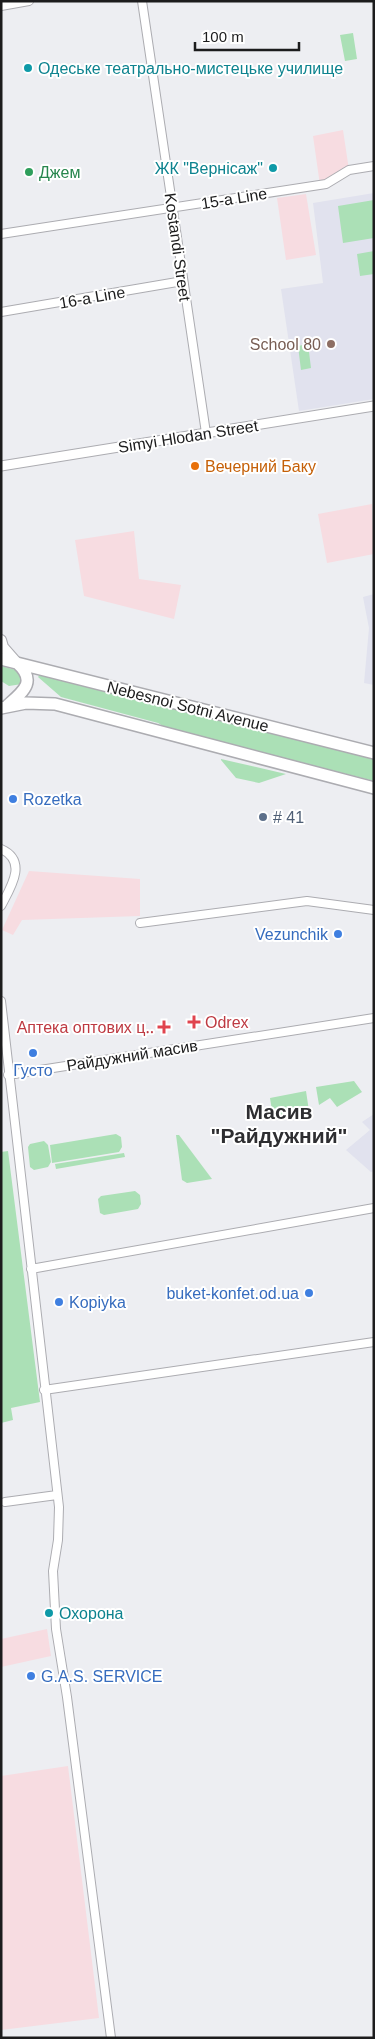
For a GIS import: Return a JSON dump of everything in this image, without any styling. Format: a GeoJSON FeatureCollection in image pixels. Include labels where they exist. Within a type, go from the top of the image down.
{"type":"FeatureCollection","features":[{"type":"Feature","properties":{"kind":"main road"},"geometry":{"type":"LineString","coordinates":[[1,640],[3,647],[27,673],[26,686],[20,695],[4,707]]}},
{"type":"Feature","properties":{"kind":"main road","name":"Nebesnoi Sotni Avenue"},"geometry":{"type":"LineString","coordinates":[[1,659],[374,753]]}},
{"type":"Feature","properties":{"kind":"main road","name":"Nebesnoi Sotni Avenue"},"geometry":{"type":"LineString","coordinates":[[4,707],[26,703],[55,704],[374,788]]}},
{"type":"Feature","properties":{"kind":"street"},"geometry":{"type":"LineString","coordinates":[[1,6],[29,1]]}},
{"type":"Feature","properties":{"kind":"street","name":"Kostandi Street"},"geometry":{"type":"LineString","coordinates":[[142,1],[206,433]]}},
{"type":"Feature","properties":{"kind":"street","name":"15-a Line"},"geometry":{"type":"LineString","coordinates":[[1,234],[326,184],[349,170],[374,166]]}},
{"type":"Feature","properties":{"kind":"street","name":"16-a Line"},"geometry":{"type":"LineString","coordinates":[[1,312],[183,281]]}},
{"type":"Feature","properties":{"kind":"street","name":"Simyi Hlodan Street"},"geometry":{"type":"LineString","coordinates":[[1,466],[374,406]]}},
{"type":"Feature","properties":{"kind":"street"},"geometry":{"type":"LineString","coordinates":[[1,849],[12,858],[16,871],[15,878],[1,906]]}},
{"type":"Feature","properties":{"kind":"street"},"geometry":{"type":"LineString","coordinates":[[140,923],[303,901],[374,910]]}},
{"type":"Feature","properties":{"kind":"street"},"geometry":{"type":"LineString","coordinates":[[1,1001],[57,1495],[58,1540],[53,1571],[55,1621],[112,2038]]}},
{"type":"Feature","properties":{"kind":"street","name":"Райдужний масив"},"geometry":{"type":"LineString","coordinates":[[8,1075],[374,1018]]}},
{"type":"Feature","properties":{"kind":"street"},"geometry":{"type":"LineString","coordinates":[[31,1269],[374,1208]]}},
{"type":"Feature","properties":{"kind":"street"},"geometry":{"type":"LineString","coordinates":[[44,1390],[374,1342]]}},
{"type":"Feature","properties":{"kind":"street"},"geometry":{"type":"LineString","coordinates":[[5,1502],[57,1495]]}},
{"type":"Feature","properties":{"kind":"shaded area"},"geometry":{"type":"Polygon","coordinates":[[[343,130],[349,170],[320,185],[313,136],[343,130]]]}},
{"type":"Feature","properties":{"kind":"shaded area","name":"School 80"},"geometry":{"type":"Polygon","coordinates":[[[374,193],[374,399],[299,411],[281,289],[323,283],[313,203],[374,193]]]}},
{"type":"Feature","properties":{"kind":"shaded area"},"geometry":{"type":"Polygon","coordinates":[[[306,194],[316,255],[286,260],[277,198],[306,194]]]}},
{"type":"Feature","properties":{"kind":"shaded area"},"geometry":{"type":"Polygon","coordinates":[[[372,504],[374,554],[327,563],[318,514],[372,504]]]}},
{"type":"Feature","properties":{"kind":"shaded area"},"geometry":{"type":"Polygon","coordinates":[[[134,531],[139,579],[181,585],[174,619],[84,596],[75,540],[134,531]]]}},
{"type":"Feature","properties":{"kind":"shaded area"},"geometry":{"type":"Polygon","coordinates":[[[374,594],[374,685],[364,683],[369,628],[363,597],[374,594]]]}},
{"type":"Feature","properties":{"kind":"shaded area"},"geometry":{"type":"Polygon","coordinates":[[[29,871],[140,879],[140,916],[22,920],[13,935],[2,930],[29,871]]]}},
{"type":"Feature","properties":{"kind":"shaded area"},"geometry":{"type":"Polygon","coordinates":[[[374,1114],[374,1171],[371,1172],[346,1150],[370,1130],[362,1122],[374,1114]]]}},
{"type":"Feature","properties":{"kind":"shaded area"},"geometry":{"type":"Polygon","coordinates":[[[47,1629],[51,1656],[1,1667],[1,1639],[47,1629]]]}},
{"type":"Feature","properties":{"kind":"shaded area"},"geometry":{"type":"Polygon","coordinates":[[[68,1766],[99,2018],[1,2030],[1,1776],[68,1766]]]}},
{"type":"Feature","properties":{"kind":"green space"},"geometry":{"type":"Polygon","coordinates":[[[353,33],[357,59],[345,61],[340,35],[353,33]]]}},
{"type":"Feature","properties":{"kind":"green space"},"geometry":{"type":"Polygon","coordinates":[[[374,200],[374,238],[343,243],[338,206],[374,200]]]}},
{"type":"Feature","properties":{"kind":"green space"},"geometry":{"type":"Polygon","coordinates":[[[374,251],[374,274],[360,276],[357,254],[374,251]]]}},
{"type":"Feature","properties":{"kind":"green space"},"geometry":{"type":"Polygon","coordinates":[[[308,344],[311,368],[301,370],[298,346],[308,344]]]}},
{"type":"Feature","properties":{"kind":"green space"},"geometry":{"type":"Polygon","coordinates":[[[1,666],[16,670],[22,674],[22,684],[9,686],[1,681],[1,666]]]}},
{"type":"Feature","properties":{"kind":"green space"},"geometry":{"type":"Polygon","coordinates":[[[41,673],[374,758],[374,781],[168,729],[158,723],[61,697],[38,677],[41,673]]]}},
{"type":"Feature","properties":{"kind":"green space"},"geometry":{"type":"Polygon","coordinates":[[[221,760],[286,774],[259,783],[236,778],[221,760]]]}},
{"type":"Feature","properties":{"kind":"green space"},"geometry":{"type":"Polygon","coordinates":[[[354,1081],[362,1092],[337,1107],[330,1098],[319,1105],[316,1087],[354,1081]]]}},
{"type":"Feature","properties":{"kind":"green space"},"geometry":{"type":"Polygon","coordinates":[[[306,1091],[309,1111],[273,1117],[270,1098],[306,1091]]]}},
{"type":"Feature","properties":{"kind":"green space"},"geometry":{"type":"Polygon","coordinates":[[[116,1134],[121,1137],[122,1147],[119,1152],[52,1163],[50,1145],[116,1134]]]}},
{"type":"Feature","properties":{"kind":"green space"},"geometry":{"type":"Polygon","coordinates":[[[176,1135],[179,1135],[212,1179],[187,1183],[182,1180],[176,1135]]]}},
{"type":"Feature","properties":{"kind":"green space"},"geometry":{"type":"Polygon","coordinates":[[[44,1141],[48,1145],[51,1162],[48,1167],[34,1170],[30,1167],[28,1147],[30,1144],[44,1141]]]}},
{"type":"Feature","properties":{"kind":"green space"},"geometry":{"type":"Polygon","coordinates":[[[8,1151],[40,1402],[11,1408],[13,1420],[1,1423],[1,1152],[8,1151]]]}},
{"type":"Feature","properties":{"kind":"green space"},"geometry":{"type":"Polygon","coordinates":[[[124,1153],[125,1157],[56,1169],[55,1164],[124,1153]]]}},
{"type":"Feature","properties":{"kind":"green space"},"geometry":{"type":"Polygon","coordinates":[[[135,1191],[140,1195],[141,1204],[138,1209],[104,1215],[100,1213],[98,1199],[101,1196],[135,1191]]]}},
{"type":"Feature","properties":{"kind":"place","name":"Одеське театрально-мистецьке училище"},"geometry":{"type":"Point","coordinates":[28,68]}},
{"type":"Feature","properties":{"kind":"place","name":"ЖК \"Вернісаж\""},"geometry":{"type":"Point","coordinates":[273,168]}},
{"type":"Feature","properties":{"kind":"place","name":"Джем"},"geometry":{"type":"Point","coordinates":[29,172]}},
{"type":"Feature","properties":{"kind":"place","name":"School 80"},"geometry":{"type":"Point","coordinates":[331,344]}},
{"type":"Feature","properties":{"kind":"place","name":"Вечерний Баку"},"geometry":{"type":"Point","coordinates":[195,466]}},
{"type":"Feature","properties":{"kind":"place","name":"Rozetka"},"geometry":{"type":"Point","coordinates":[13,799]}},
{"type":"Feature","properties":{"kind":"place","name":"# 41"},"geometry":{"type":"Point","coordinates":[263,817]}},
{"type":"Feature","properties":{"kind":"place","name":"Vezunchik"},"geometry":{"type":"Point","coordinates":[338,934]}},
{"type":"Feature","properties":{"kind":"place","name":"Odrex"},"geometry":{"type":"Point","coordinates":[194,1022]}},
{"type":"Feature","properties":{"kind":"place","name":"Аптека оптових ц‥"},"geometry":{"type":"Point","coordinates":[164,1027]}},
{"type":"Feature","properties":{"kind":"place","name":"Густо"},"geometry":{"type":"Point","coordinates":[33,1053]}},
{"type":"Feature","properties":{"kind":"place","name":"buket-konfet.od.ua"},"geometry":{"type":"Point","coordinates":[309,1293]}},
{"type":"Feature","properties":{"kind":"place","name":"Kopiyka"},"geometry":{"type":"Point","coordinates":[59,1302]}},
{"type":"Feature","properties":{"kind":"place","name":"Охорона"},"geometry":{"type":"Point","coordinates":[49,1613]}},
{"type":"Feature","properties":{"kind":"place","name":"G.A.S. SERVICE"},"geometry":{"type":"Point","coordinates":[31,1676]}},
{"type":"Feature","properties":{"kind":"district","name":"Масив \"Райдужний\""},"geometry":{"type":"Point","coordinates":[279,1124]}}]}
